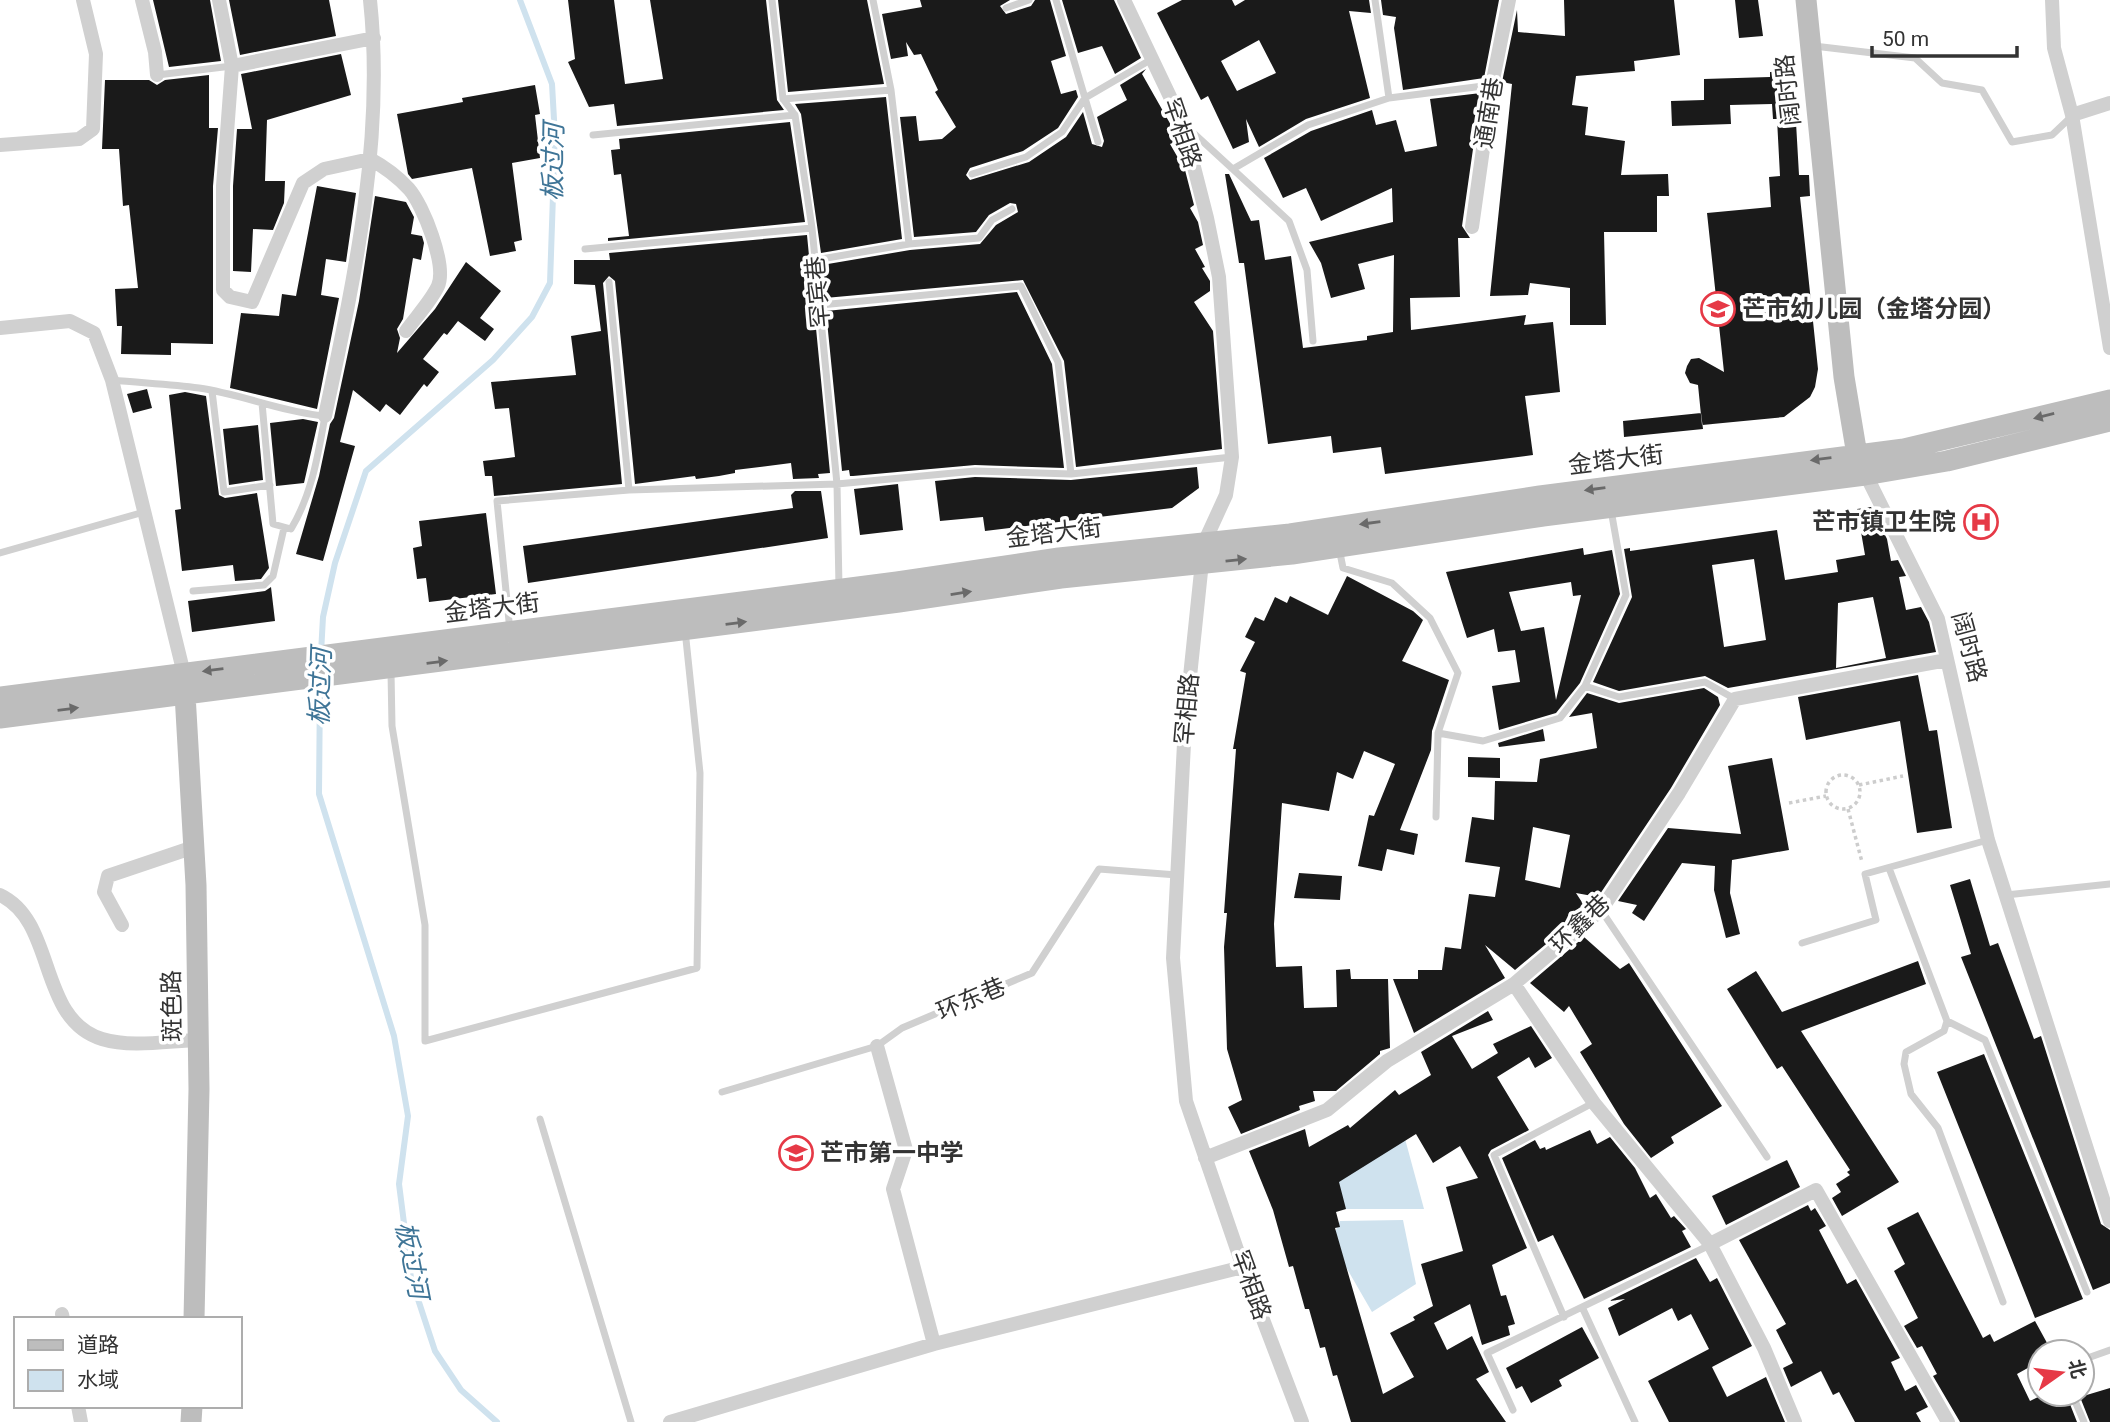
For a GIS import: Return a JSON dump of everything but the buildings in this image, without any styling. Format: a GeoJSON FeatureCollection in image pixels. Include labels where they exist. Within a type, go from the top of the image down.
{"type":"FeatureCollection","features":[{"type":"Feature","properties":{"kind":"main road","name":"阔时路"},"geometry":{"type":"LineString","coordinates":[[1806,0],[1844,377],[1861,465]]}},
{"type":"Feature","properties":{"kind":"main road","name":"金塔大街"},"geometry":{"type":"LineString","coordinates":[[0,718],[184,684],[369,660],[510,632],[839,590],[1059,558],[1339,548],[1611,508],[1861,465],[1942,441],[2110,400]]}},
{"type":"Feature","properties":{"kind":"main road","name":"金塔大街"},"geometry":{"type":"LineString","coordinates":[[369,660],[391,667],[1061,578],[1203,553],[1290,534],[1540,496],[1861,465],[1947,461],[2110,421]]}},
{"type":"Feature","properties":{"kind":"main road","name":"金塔大街"},"geometry":{"type":"LineString","coordinates":[[0,697],[184,684]]}},
{"type":"Feature","properties":{"kind":"main road","name":"斑色路"},"geometry":{"type":"LineString","coordinates":[[184,684],[194,847],[199,1040],[194,1317]]}},
{"type":"Feature","properties":{"kind":"street"},"geometry":{"type":"LineString","coordinates":[[0,145],[79,139],[93,129],[96,54],[83,0]]}},
{"type":"Feature","properties":{"kind":"street"},"geometry":{"type":"LineString","coordinates":[[142,0],[155,52],[156,75]]}},
{"type":"Feature","properties":{"kind":"street"},"geometry":{"type":"LineString","coordinates":[[219,0],[232,66],[223,186],[223,290],[230,297],[252,302],[303,183],[324,169],[370,159],[391,171],[411,191],[436,247],[440,268],[438,285],[406,331]]}},
{"type":"Feature","properties":{"kind":"street"},"geometry":{"type":"LineString","coordinates":[[325,416],[353,287],[370,159],[374,38],[370,0]]}},
{"type":"Feature","properties":{"kind":"street","name":"罕相路"},"geometry":{"type":"LineString","coordinates":[[1124,0],[1183,124],[1219,276],[1232,457],[1226,495],[1203,553],[1185,724],[1173,958],[1186,1101],[1243,1267],[1302,1422]]}},
{"type":"Feature","properties":{"kind":"street","name":"通南巷"},"geometry":{"type":"LineString","coordinates":[[1472,227],[1492,85],[1509,0]]}},
{"type":"Feature","properties":{"kind":"street"},"geometry":{"type":"LineString","coordinates":[[2052,0],[2054,48],[2073,115],[2110,348]]}},
{"type":"Feature","properties":{"kind":"street"},"geometry":{"type":"LineString","coordinates":[[232,66],[374,38]]}},
{"type":"Feature","properties":{"kind":"street"},"geometry":{"type":"LineString","coordinates":[[2073,115],[2110,103]]}},
{"type":"Feature","properties":{"kind":"street"},"geometry":{"type":"LineString","coordinates":[[0,328],[70,321],[94,333],[112,380],[184,684]]}},
{"type":"Feature","properties":{"kind":"street","name":"阔时路"},"geometry":{"type":"LineString","coordinates":[[1861,465],[1938,619],[1987,840],[2110,1221]]}},
{"type":"Feature","properties":{"kind":"street"},"geometry":{"type":"LineString","coordinates":[[1735,699],[1947,660]]}},
{"type":"Feature","properties":{"kind":"street","name":"环鑫巷"},"geometry":{"type":"LineString","coordinates":[[1205,1158],[1327,1110],[1387,1060],[1514,984],[1601,910],[1679,793],[1735,699]]}},
{"type":"Feature","properties":{"kind":"street"},"geometry":{"type":"LineString","coordinates":[[122,925],[104,892],[108,876],[194,847]]}},
{"type":"Feature","properties":{"kind":"street"},"geometry":{"type":"LineString","coordinates":[[0,895],[12,901],[25,916],[64,1009],[78,1027],[116,1042],[199,1040]]}},
{"type":"Feature","properties":{"kind":"street"},"geometry":{"type":"LineString","coordinates":[[1514,984],[1594,1102],[1710,1244],[1764,1348],[1795,1422]]}},
{"type":"Feature","properties":{"kind":"street"},"geometry":{"type":"LineString","coordinates":[[877,1046],[905,1150],[892,1189],[933,1345]]}},
{"type":"Feature","properties":{"kind":"street"},"geometry":{"type":"LineString","coordinates":[[1710,1244],[1816,1190],[1948,1422]]}},
{"type":"Feature","properties":{"kind":"street"},"geometry":{"type":"LineString","coordinates":[[670,1422],[933,1345],[1243,1267]]}},
{"type":"Feature","properties":{"kind":"lane"},"geometry":{"type":"LineString","coordinates":[[772,0],[783,99],[891,90]]}},
{"type":"Feature","properties":{"kind":"lane"},"geometry":{"type":"LineString","coordinates":[[873,0],[891,90],[909,244]]}},
{"type":"Feature","properties":{"kind":"lane"},"geometry":{"type":"LineString","coordinates":[[1006,8],[1029,0]]}},
{"type":"Feature","properties":{"kind":"lane"},"geometry":{"type":"LineString","coordinates":[[1056,0],[1098,142]]}},
{"type":"Feature","properties":{"kind":"lane"},"geometry":{"type":"LineString","coordinates":[[1376,0],[1389,98]]}},
{"type":"Feature","properties":{"kind":"lane"},"geometry":{"type":"LineString","coordinates":[[1810,45],[1915,58],[1942,83],[1982,90],[2012,142],[2052,135],[2073,115]]}},
{"type":"Feature","properties":{"kind":"lane"},"geometry":{"type":"LineString","coordinates":[[972,174],[1026,157],[1062,132],[1085,98],[1152,59]]}},
{"type":"Feature","properties":{"kind":"lane"},"geometry":{"type":"LineString","coordinates":[[156,75],[232,66]]}},
{"type":"Feature","properties":{"kind":"lane"},"geometry":{"type":"LineString","coordinates":[[1233,169],[1308,125],[1389,98],[1492,85]]}},
{"type":"Feature","properties":{"kind":"lane","name":"罕宾巷"},"geometry":{"type":"LineString","coordinates":[[783,99],[795,115],[812,228],[837,484],[839,590]]}},
{"type":"Feature","properties":{"kind":"lane"},"geometry":{"type":"LineString","coordinates":[[593,135],[795,115]]}},
{"type":"Feature","properties":{"kind":"lane"},"geometry":{"type":"LineString","coordinates":[[1183,124],[1289,221],[1307,270],[1313,341]]}},
{"type":"Feature","properties":{"kind":"lane"},"geometry":{"type":"LineString","coordinates":[[815,260],[909,244],[979,238],[992,220],[1012,209]]}},
{"type":"Feature","properties":{"kind":"lane"},"geometry":{"type":"LineString","coordinates":[[585,249],[812,228]]}},
{"type":"Feature","properties":{"kind":"lane"},"geometry":{"type":"LineString","coordinates":[[609,282],[629,490]]}},
{"type":"Feature","properties":{"kind":"lane"},"geometry":{"type":"LineString","coordinates":[[820,305],[1021,286],[1058,362],[1071,474]]}},
{"type":"Feature","properties":{"kind":"lane"},"geometry":{"type":"LineString","coordinates":[[112,380],[212,391],[325,416],[315,471],[302,510],[291,529],[273,524],[262,403]]}},
{"type":"Feature","properties":{"kind":"lane"},"geometry":{"type":"LineString","coordinates":[[212,391],[224,492],[270,485]]}},
{"type":"Feature","properties":{"kind":"lane"},"geometry":{"type":"LineString","coordinates":[[510,632],[497,501],[629,490],[837,484],[975,471],[1071,474],[1232,457]]}},
{"type":"Feature","properties":{"kind":"lane"},"geometry":{"type":"LineString","coordinates":[[1438,733],[1483,741],[1560,718],[1585,686],[1626,595],[1611,508]]}},
{"type":"Feature","properties":{"kind":"lane"},"geometry":{"type":"LineString","coordinates":[[0,553],[145,512]]}},
{"type":"Feature","properties":{"kind":"lane"},"geometry":{"type":"LineString","coordinates":[[193,591],[264,585],[273,576],[284,528]]}},
{"type":"Feature","properties":{"kind":"lane"},"geometry":{"type":"LineString","coordinates":[[1339,548],[1343,568],[1392,583],[1430,618],[1458,673],[1438,733],[1436,817]]}},
{"type":"Feature","properties":{"kind":"lane"},"geometry":{"type":"LineString","coordinates":[[391,667],[392,726],[425,925],[425,1041],[697,968],[700,773],[685,630]]}},
{"type":"Feature","properties":{"kind":"lane"},"geometry":{"type":"LineString","coordinates":[[1585,686],[1619,697],[1705,682],[1735,699]]}},
{"type":"Feature","properties":{"kind":"lane"},"geometry":{"type":"LineString","coordinates":[[1802,943],[1876,920],[1865,874],[1987,840]]}},
{"type":"Feature","properties":{"kind":"lane"},"geometry":{"type":"LineString","coordinates":[[1889,867],[1947,1021],[1944,1031],[1906,1052],[1904,1064],[1911,1094],[1938,1128],[2003,1302]]}},
{"type":"Feature","properties":{"kind":"lane","name":"环东巷"},"geometry":{"type":"LineString","coordinates":[[722,1092],[877,1046],[902,1028],[1032,973],[1099,869],[1177,875]]}},
{"type":"Feature","properties":{"kind":"lane"},"geometry":{"type":"LineString","coordinates":[[2005,895],[2110,884]]}},
{"type":"Feature","properties":{"kind":"lane"},"geometry":{"type":"LineString","coordinates":[[1601,910],[1767,1157]]}},
{"type":"Feature","properties":{"kind":"lane"},"geometry":{"type":"LineString","coordinates":[[1947,1021],[1985,1040],[2087,1292]]}},
{"type":"Feature","properties":{"kind":"lane"},"geometry":{"type":"LineString","coordinates":[[1564,1317],[1494,1155],[1594,1102]]}},
{"type":"Feature","properties":{"kind":"lane"},"geometry":{"type":"LineString","coordinates":[[540,1119],[631,1422]]}},
{"type":"Feature","properties":{"kind":"lane"},"geometry":{"type":"LineString","coordinates":[[1513,1409],[1487,1353],[1583,1309],[1710,1244]]}},
{"type":"Feature","properties":{"kind":"lane"},"geometry":{"type":"LineString","coordinates":[[1583,1309],[1635,1422]]}},
{"type":"Feature","properties":{"kind":"path"},"geometry":{"type":"LineString","coordinates":[[1840,775],[1851,777],[1859,785],[1860,797],[1848,809],[1837,808],[1826,796],[1827,785],[1840,775]]}},
{"type":"Feature","properties":{"kind":"path"},"geometry":{"type":"LineString","coordinates":[[1859,785],[1903,776]]}},
{"type":"Feature","properties":{"kind":"path"},"geometry":{"type":"LineString","coordinates":[[1789,803],[1826,796]]}},
{"type":"Feature","properties":{"kind":"path"},"geometry":{"type":"LineString","coordinates":[[1848,809],[1865,874]]}},
{"type":"Feature","properties":{"kind":"water"},"geometry":{"type":"Polygon","coordinates":[[[1401,1124],[1424,1209],[1331,1209],[1329,1179],[1401,1124]]]}},
{"type":"Feature","properties":{"kind":"water"},"geometry":{"type":"Polygon","coordinates":[[[1403,1220],[1416,1284],[1372,1312],[1331,1241],[1340,1221],[1403,1220]]]}},
{"type":"Feature","properties":{"kind":"waterway","name":"板过河"},"geometry":{"type":"LineString","coordinates":[[321,653],[323,617],[335,563],[366,471],[493,360],[532,317],[550,283],[555,137],[552,84],[520,0]]}},
{"type":"Feature","properties":{"kind":"waterway","name":"板过河"},"geometry":{"type":"LineString","coordinates":[[320,682],[319,794],[394,1036],[408,1116],[399,1184],[411,1278],[435,1351],[461,1390],[497,1422]]}},
{"type":"Feature","properties":{"kind":"place","name":"芒市幼儿园（金塔分园）"},"geometry":{"type":"Point","coordinates":[1718,309]}},
{"type":"Feature","properties":{"kind":"place","name":"芒市镇卫生院"},"geometry":{"type":"Point","coordinates":[1981,522]}},
{"type":"Feature","properties":{"kind":"place","name":"芒市第一中学"},"geometry":{"type":"Point","coordinates":[796,1153]}}]}
